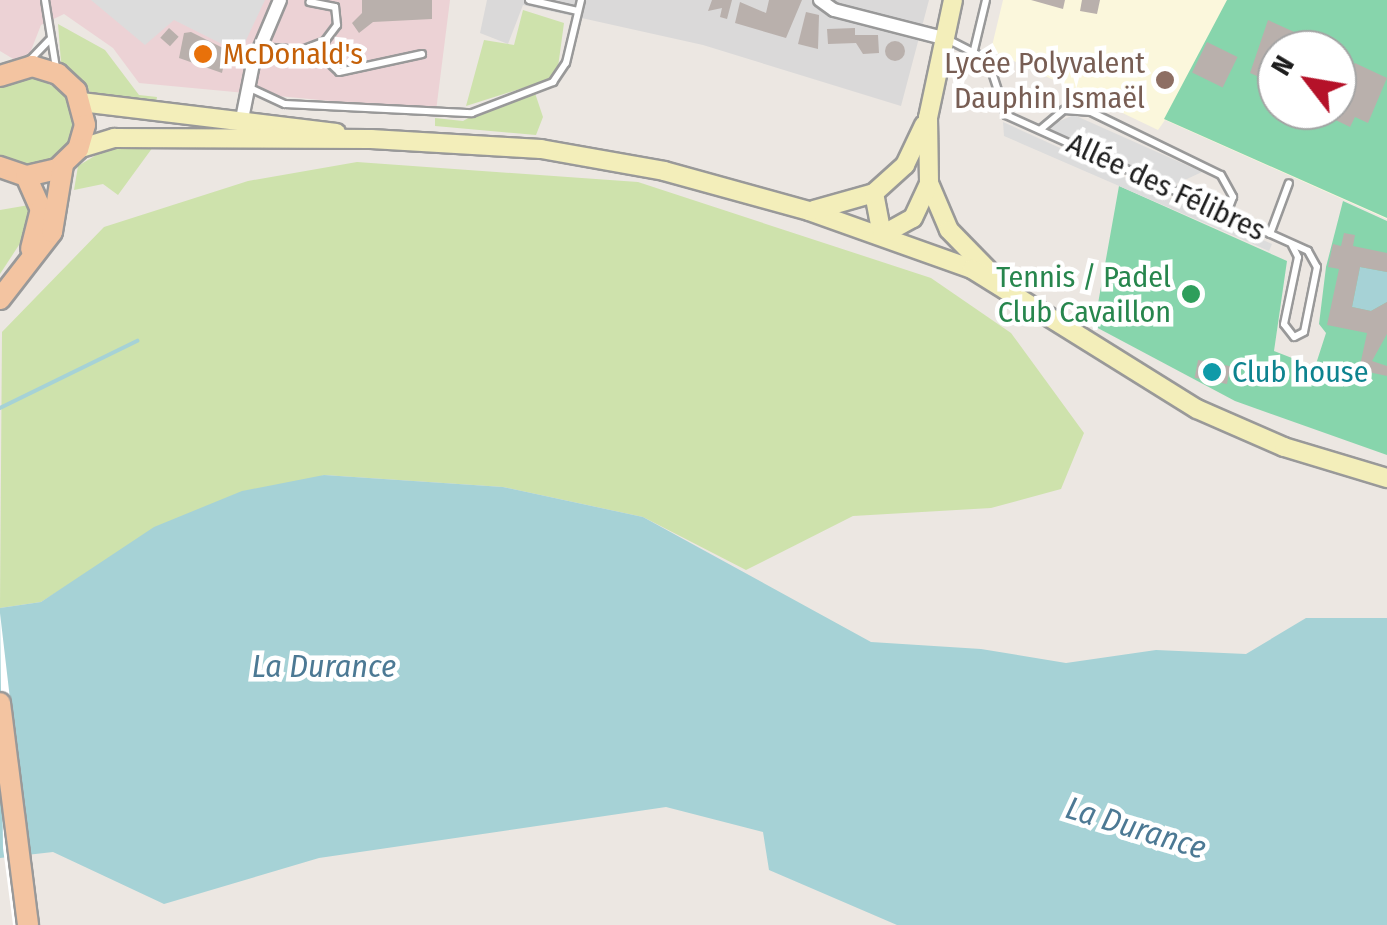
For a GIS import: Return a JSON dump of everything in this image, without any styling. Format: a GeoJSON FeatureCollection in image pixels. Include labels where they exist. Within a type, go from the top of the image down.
{"type":"FeatureCollection","features":[{"type":"Feature","properties":{"kind":"main road"},"geometry":{"type":"LineString","coordinates":[[953,0],[928,118],[930,183],[949,230],[998,283]]}},
{"type":"Feature","properties":{"kind":"main road"},"geometry":{"type":"LineString","coordinates":[[5,293],[58,219],[64,165],[78,148],[85,126],[81,102],[58,74],[8,70]]}},
{"type":"Feature","properties":{"kind":"main road"},"geometry":{"type":"LineString","coordinates":[[81,102],[216,118],[247,103],[279,124],[371,139]]}},
{"type":"Feature","properties":{"kind":"main road"},"geometry":{"type":"LineString","coordinates":[[809,211],[874,193],[904,164],[928,118]]}},
{"type":"Feature","properties":{"kind":"main road"},"geometry":{"type":"LineString","coordinates":[[78,148],[114,138],[371,139],[597,157],[809,211],[882,235],[998,283],[1098,352],[1197,409],[1284,447],[1387,478]]}},
{"type":"Feature","properties":{"kind":"main road"},"geometry":{"type":"LineString","coordinates":[[1,170],[26,176],[64,165]]}},
{"type":"Feature","properties":{"kind":"main road"},"geometry":{"type":"LineString","coordinates":[[5,293],[41,219],[26,176]]}},
{"type":"Feature","properties":{"kind":"main road"},"geometry":{"type":"LineString","coordinates":[[882,235],[913,218],[930,183]]}},
{"type":"Feature","properties":{"kind":"main road"},"geometry":{"type":"LineString","coordinates":[[874,193],[882,235]]}},
{"type":"Feature","properties":{"kind":"main road"},"geometry":{"type":"LineString","coordinates":[[0,703],[28,925]]}},
{"type":"Feature","properties":{"kind":"street"},"geometry":{"type":"LineString","coordinates":[[177,138],[230,130],[247,103],[259,47],[280,0]]}},
{"type":"Feature","properties":{"kind":"street"},"geometry":{"type":"LineString","coordinates":[[820,0],[834,10],[943,38]]}},
{"type":"Feature","properties":{"kind":"lane"},"geometry":{"type":"LineString","coordinates":[[45,0],[58,74]]}},
{"type":"Feature","properties":{"kind":"lane"},"geometry":{"type":"LineString","coordinates":[[529,0],[578,11]]}},
{"type":"Feature","properties":{"kind":"lane"},"geometry":{"type":"LineString","coordinates":[[247,103],[472,114],[552,82],[566,63],[581,0]]}},
{"type":"Feature","properties":{"kind":"lane"},"geometry":{"type":"LineString","coordinates":[[943,38],[974,50],[986,0]]}},
{"type":"Feature","properties":{"kind":"lane"},"geometry":{"type":"LineString","coordinates":[[302,50],[325,41],[337,26],[334,7],[309,2]]}},
{"type":"Feature","properties":{"kind":"lane"},"geometry":{"type":"LineString","coordinates":[[8,70],[50,39]]}},
{"type":"Feature","properties":{"kind":"lane"},"geometry":{"type":"LineString","coordinates":[[259,47],[320,54],[339,72],[422,54]]}},
{"type":"Feature","properties":{"kind":"lane","name":"Allée des Félibres"},"geometry":{"type":"LineString","coordinates":[[974,50],[992,66],[1002,111],[1308,250],[1316,267],[1306,326],[1294,337],[1284,324],[1298,258],[1292,245]]}},
{"type":"Feature","properties":{"kind":"lane","name":"Allée des Félibres"},"geometry":{"type":"LineString","coordinates":[[1041,130],[1053,115],[1074,108],[1135,133],[1220,175],[1233,197],[1227,213]]}},
{"type":"Feature","properties":{"kind":"lane"},"geometry":{"type":"LineString","coordinates":[[1270,234],[1289,183]]}},
{"type":"Feature","properties":{"kind":"shaded area"},"geometry":{"type":"Polygon","coordinates":[[[0,0],[450,0],[436,111],[139,83],[113,48],[64,14],[41,25],[30,53],[15,60],[0,51],[0,0]]]}},
{"type":"Feature","properties":{"kind":"shaded area"},"geometry":{"type":"Polygon","coordinates":[[[91,0],[265,0],[240,53],[174,20],[145,45],[91,0]]]}},
{"type":"Feature","properties":{"kind":"shaded area"},"geometry":{"type":"Polygon","coordinates":[[[487,0],[929,0],[901,106],[703,45],[523,5],[508,44],[480,33],[487,0]]]}},
{"type":"Feature","properties":{"kind":"shaded area","name":"Lycée Polyvalent Dauphin Ismaël"},"geometry":{"type":"Polygon","coordinates":[[[1003,0],[1387,0],[1387,219],[1165,120],[1158,130],[991,50],[1003,0]]]}},
{"type":"Feature","properties":{"kind":"shaded area"},"geometry":{"type":"Polygon","coordinates":[[[1074,115],[1202,172],[1176,184],[1227,213],[1041,129],[1074,115]]]}},
{"type":"Feature","properties":{"kind":"shaded area"},"geometry":{"type":"Polygon","coordinates":[[[1003,122],[1272,244],[1269,251],[1004,136],[1003,122]]]}},
{"type":"Feature","properties":{"kind":"green space"},"geometry":{"type":"Polygon","coordinates":[[[1227,0],[1387,0],[1387,218],[1164,119],[1227,0]]]}},
{"type":"Feature","properties":{"kind":"green space"},"geometry":{"type":"Polygon","coordinates":[[[523,10],[564,23],[558,67],[551,79],[466,106],[484,40],[514,45],[523,10]]]}},
{"type":"Feature","properties":{"kind":"green space"},"geometry":{"type":"Polygon","coordinates":[[[58,24],[105,50],[139,95],[157,97],[156,103],[99,98],[88,90],[61,62],[58,24]]]}},
{"type":"Feature","properties":{"kind":"green space"},"geometry":{"type":"Polygon","coordinates":[[[32,75],[67,94],[76,121],[71,142],[56,160],[34,168],[0,157],[0,87],[32,75]]]}},
{"type":"Feature","properties":{"kind":"green space"},"geometry":{"type":"Polygon","coordinates":[[[535,93],[543,117],[536,135],[435,126],[435,118],[463,121],[510,95],[535,93]]]}},
{"type":"Feature","properties":{"kind":"green space"},"geometry":{"type":"Polygon","coordinates":[[[111,146],[153,147],[118,195],[103,184],[74,190],[78,166],[111,146]]]}},
{"type":"Feature","properties":{"kind":"green space"},"geometry":{"type":"Polygon","coordinates":[[[357,162],[638,182],[931,278],[1011,333],[1084,433],[1061,489],[991,508],[853,516],[746,570],[643,517],[503,487],[324,475],[97,567],[41,602],[0,608],[2,332],[104,227],[248,181],[357,162]]]}},
{"type":"Feature","properties":{"kind":"green space","name":"Tennis / Padel Club Cavaillon"},"geometry":{"type":"Polygon","coordinates":[[[1119,186],[1287,261],[1274,351],[1315,367],[1326,333],[1319,324],[1326,267],[1343,201],[1387,221],[1387,455],[1235,401],[1094,326],[1119,186]]]}},
{"type":"Feature","properties":{"kind":"green space"},"geometry":{"type":"Polygon","coordinates":[[[35,204],[34,222],[0,274],[0,210],[35,204]]]}},
{"type":"Feature","properties":{"kind":"water"},"geometry":{"type":"Polygon","coordinates":[[[1360,267],[1387,272],[1387,302],[1371,311],[1352,307],[1360,267]]]}},
{"type":"Feature","properties":{"kind":"water","name":"La Durance"},"geometry":{"type":"Polygon","coordinates":[[[324,475],[503,487],[643,517],[871,642],[981,649],[1066,663],[1156,650],[1246,654],[1306,618],[1387,618],[1387,925],[897,925],[769,870],[763,832],[666,807],[319,858],[164,904],[53,852],[0,858],[0,608],[41,602],[154,527],[242,491],[324,475]]]}},
{"type":"Feature","properties":{"kind":"pier"},"geometry":{"type":"Polygon","coordinates":[[[0,613],[39,925],[13,925],[3,848],[0,613]]]}},
{"type":"Feature","properties":{"kind":"building"},"geometry":{"type":"Polygon","coordinates":[[[362,0],[432,0],[432,19],[373,22],[359,33],[352,23],[362,13],[362,0]]]}},
{"type":"Feature","properties":{"kind":"building"},"geometry":{"type":"Polygon","coordinates":[[[712,0],[732,0],[727,19],[720,17],[722,8],[708,11],[712,0]]]}},
{"type":"Feature","properties":{"kind":"building"},"geometry":{"type":"Polygon","coordinates":[[[769,0],[802,0],[786,38],[735,23],[740,2],[766,13],[769,0]]]}},
{"type":"Feature","properties":{"kind":"building"},"geometry":{"type":"Polygon","coordinates":[[[1031,0],[1065,0],[1063,9],[1031,0]]]}},
{"type":"Feature","properties":{"kind":"building"},"geometry":{"type":"Polygon","coordinates":[[[1082,0],[1100,0],[1097,14],[1080,11],[1082,0]]]}},
{"type":"Feature","properties":{"kind":"building"},"geometry":{"type":"Polygon","coordinates":[[[806,12],[819,15],[818,49],[798,44],[806,12]]]}},
{"type":"Feature","properties":{"kind":"building"},"geometry":{"type":"Polygon","coordinates":[[[1268,20],[1290,30],[1265,30],[1268,20]]]}},
{"type":"Feature","properties":{"kind":"building"},"geometry":{"type":"Polygon","coordinates":[[[169,28],[179,37],[170,46],[160,38],[169,28]]]}},
{"type":"Feature","properties":{"kind":"building"},"geometry":{"type":"Polygon","coordinates":[[[855,28],[855,35],[878,35],[879,53],[863,54],[856,43],[828,44],[827,29],[855,28]]]}},
{"type":"Feature","properties":{"kind":"building","name":"McDonald's"},"geometry":{"type":"Polygon","coordinates":[[[191,32],[227,50],[222,73],[179,58],[184,33],[191,32]]]}},
{"type":"Feature","properties":{"kind":"building"},"geometry":{"type":"Polygon","coordinates":[[[895,41],[905,51],[895,61],[885,51],[895,41]]]}},
{"type":"Feature","properties":{"kind":"building"},"geometry":{"type":"Polygon","coordinates":[[[1207,42],[1238,57],[1223,87],[1192,73],[1207,42]]]}},
{"type":"Feature","properties":{"kind":"building"},"geometry":{"type":"Polygon","coordinates":[[[1257,52],[1257,76],[1250,73],[1257,52]]]}},
{"type":"Feature","properties":{"kind":"building"},"geometry":{"type":"Polygon","coordinates":[[[1357,64],[1387,78],[1368,123],[1357,118],[1357,64]]]}},
{"type":"Feature","properties":{"kind":"building"},"geometry":{"type":"Polygon","coordinates":[[[1344,233],[1355,235],[1353,246],[1387,253],[1387,272],[1360,267],[1352,307],[1371,311],[1387,302],[1387,334],[1372,361],[1387,366],[1387,376],[1359,370],[1367,333],[1327,325],[1339,269],[1328,267],[1333,244],[1341,246],[1344,233]]]}},
{"type":"Feature","properties":{"kind":"building","name":"Club house"},"geometry":{"type":"Polygon","coordinates":[[[1198,360],[1230,366],[1227,384],[1195,378],[1198,360]]]}},
{"type":"Feature","properties":{"kind":"waterway"},"geometry":{"type":"LineString","coordinates":[[0,408],[137,341]]}},
{"type":"Feature","properties":{"kind":"place","name":"McDonald's"},"geometry":{"type":"Point","coordinates":[203,54]}},
{"type":"Feature","properties":{"kind":"place","name":"Lycée Polyvalent Dauphin Ismaël"},"geometry":{"type":"Point","coordinates":[1165,80]}},
{"type":"Feature","properties":{"kind":"place","name":"Tennis / Padel Club Cavaillon"},"geometry":{"type":"Point","coordinates":[1191,294]}},
{"type":"Feature","properties":{"kind":"place","name":"Club house"},"geometry":{"type":"Point","coordinates":[1212,372]}}]}
